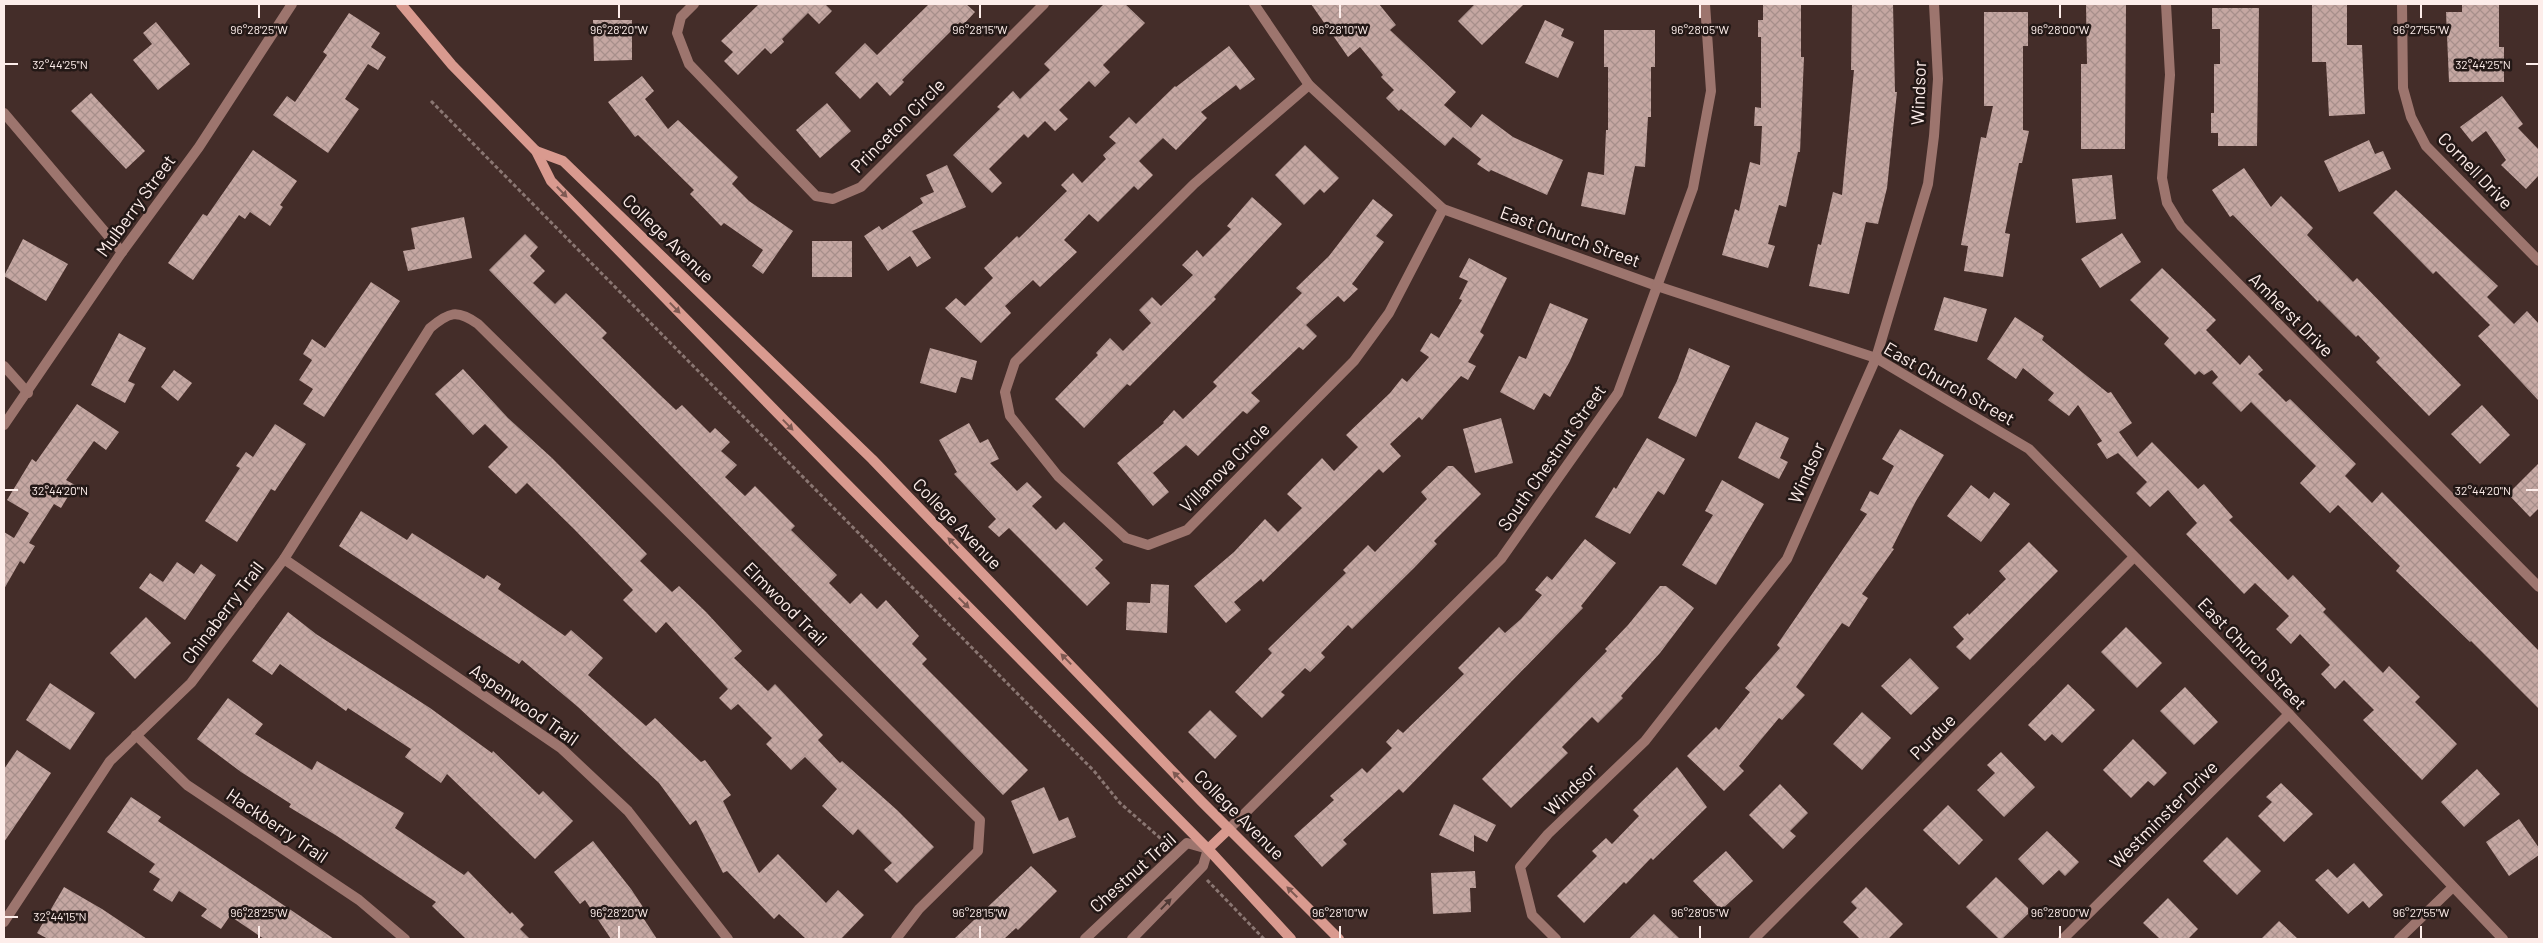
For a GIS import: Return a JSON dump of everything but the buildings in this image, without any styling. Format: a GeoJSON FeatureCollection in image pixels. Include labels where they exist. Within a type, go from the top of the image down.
{"type":"FeatureCollection","features":[{"type":"Feature","properties":{"kind":"main road","name":"College Avenue"},"geometry":{"type":"LineString","coordinates":[[401,4],[452,65],[536,151],[551,181],[834,471],[1208,849],[1291,939]]}},
{"type":"Feature","properties":{"kind":"main road","name":"College Avenue"},"geometry":{"type":"LineString","coordinates":[[536,151],[563,161],[865,452],[1229,829],[1339,939]]}},
{"type":"Feature","properties":{"kind":"main road"},"geometry":{"type":"LineString","coordinates":[[1208,849],[1229,829]]}},
{"type":"Feature","properties":{"kind":"street","name":"Mulberry Street"},"geometry":{"type":"LineString","coordinates":[[4,426],[122,252],[198,147],[292,4]]}},
{"type":"Feature","properties":{"kind":"street","name":"Princeton Circle"},"geometry":{"type":"LineString","coordinates":[[694,4],[681,18],[677,34],[689,64],[796,178],[816,196],[832,199],[861,187],[1044,4]]}},
{"type":"Feature","properties":{"kind":"street","name":"East Church Street"},"geometry":{"type":"LineString","coordinates":[[1254,4],[1309,85],[1443,209],[1657,286],[1876,358],[2029,449],[2288,714],[2503,939]]}},
{"type":"Feature","properties":{"kind":"street","name":"South Chestnut Street"},"geometry":{"type":"LineString","coordinates":[[1229,829],[1501,559],[1618,392],[1693,188],[1711,91],[1705,4]]}},
{"type":"Feature","properties":{"kind":"street","name":"Windsor"},"geometry":{"type":"LineString","coordinates":[[1556,939],[1532,915],[1520,867],[1548,834],[1645,741],[1787,559],[1876,358],[1928,184],[1938,79],[1934,4]]}},
{"type":"Feature","properties":{"kind":"street","name":"Amherst Drive"},"geometry":{"type":"LineString","coordinates":[[2166,4],[2170,75],[2162,178],[2167,203],[2181,226],[2539,587]]}},
{"type":"Feature","properties":{"kind":"street","name":"Cornell Drive"},"geometry":{"type":"LineString","coordinates":[[2402,4],[2403,88],[2411,117],[2426,146],[2539,261]]}},
{"type":"Feature","properties":{"kind":"street","name":"Villanova Circle"},"geometry":{"type":"LineString","coordinates":[[1309,85],[1194,184],[1015,362],[1005,392],[1010,416],[1058,476],[1126,538],[1148,545],[1187,530],[1354,361],[1389,313],[1443,209]]}},
{"type":"Feature","properties":{"kind":"street"},"geometry":{"type":"LineString","coordinates":[[4,113],[122,252]]}},
{"type":"Feature","properties":{"kind":"street","name":"Chinaberry Trail"},"geometry":{"type":"LineString","coordinates":[[4,922],[110,762],[191,683],[284,559],[430,328],[443,317],[454,313]]}},
{"type":"Feature","properties":{"kind":"street","name":"Elmwood Trail"},"geometry":{"type":"LineString","coordinates":[[454,313],[466,316],[478,324],[980,820],[978,851],[919,909],[896,939]]}},
{"type":"Feature","properties":{"kind":"street"},"geometry":{"type":"LineString","coordinates":[[4,366],[28,392]]}},
{"type":"Feature","properties":{"kind":"street","name":"Purdue"},"geometry":{"type":"LineString","coordinates":[[1754,939],[2134,557]]}},
{"type":"Feature","properties":{"kind":"street","name":"Aspenwood Trail"},"geometry":{"type":"LineString","coordinates":[[284,559],[561,748],[628,811],[728,939]]}},
{"type":"Feature","properties":{"kind":"street","name":"Westminster Drive"},"geometry":{"type":"LineString","coordinates":[[2063,939],[2288,714]]}},
{"type":"Feature","properties":{"kind":"street","name":"Hackberry Trail"},"geometry":{"type":"LineString","coordinates":[[136,735],[187,785],[359,900],[405,939]]}},
{"type":"Feature","properties":{"kind":"street","name":"Chestnut Trail"},"geometry":{"type":"LineString","coordinates":[[1085,939],[1187,843],[1208,849]]}},
{"type":"Feature","properties":{"kind":"street"},"geometry":{"type":"LineString","coordinates":[[1132,939],[1203,866],[1208,849]]}},
{"type":"Feature","properties":{"kind":"street"},"geometry":{"type":"LineString","coordinates":[[2399,939],[2453,887]]}},
{"type":"Feature","properties":{"kind":"path"},"geometry":{"type":"LineString","coordinates":[[431,101],[1094,771],[1120,803],[1164,844],[1177,852]]}},
{"type":"Feature","properties":{"kind":"path"},"geometry":{"type":"LineString","coordinates":[[1198,871],[1264,939]]}}]}
